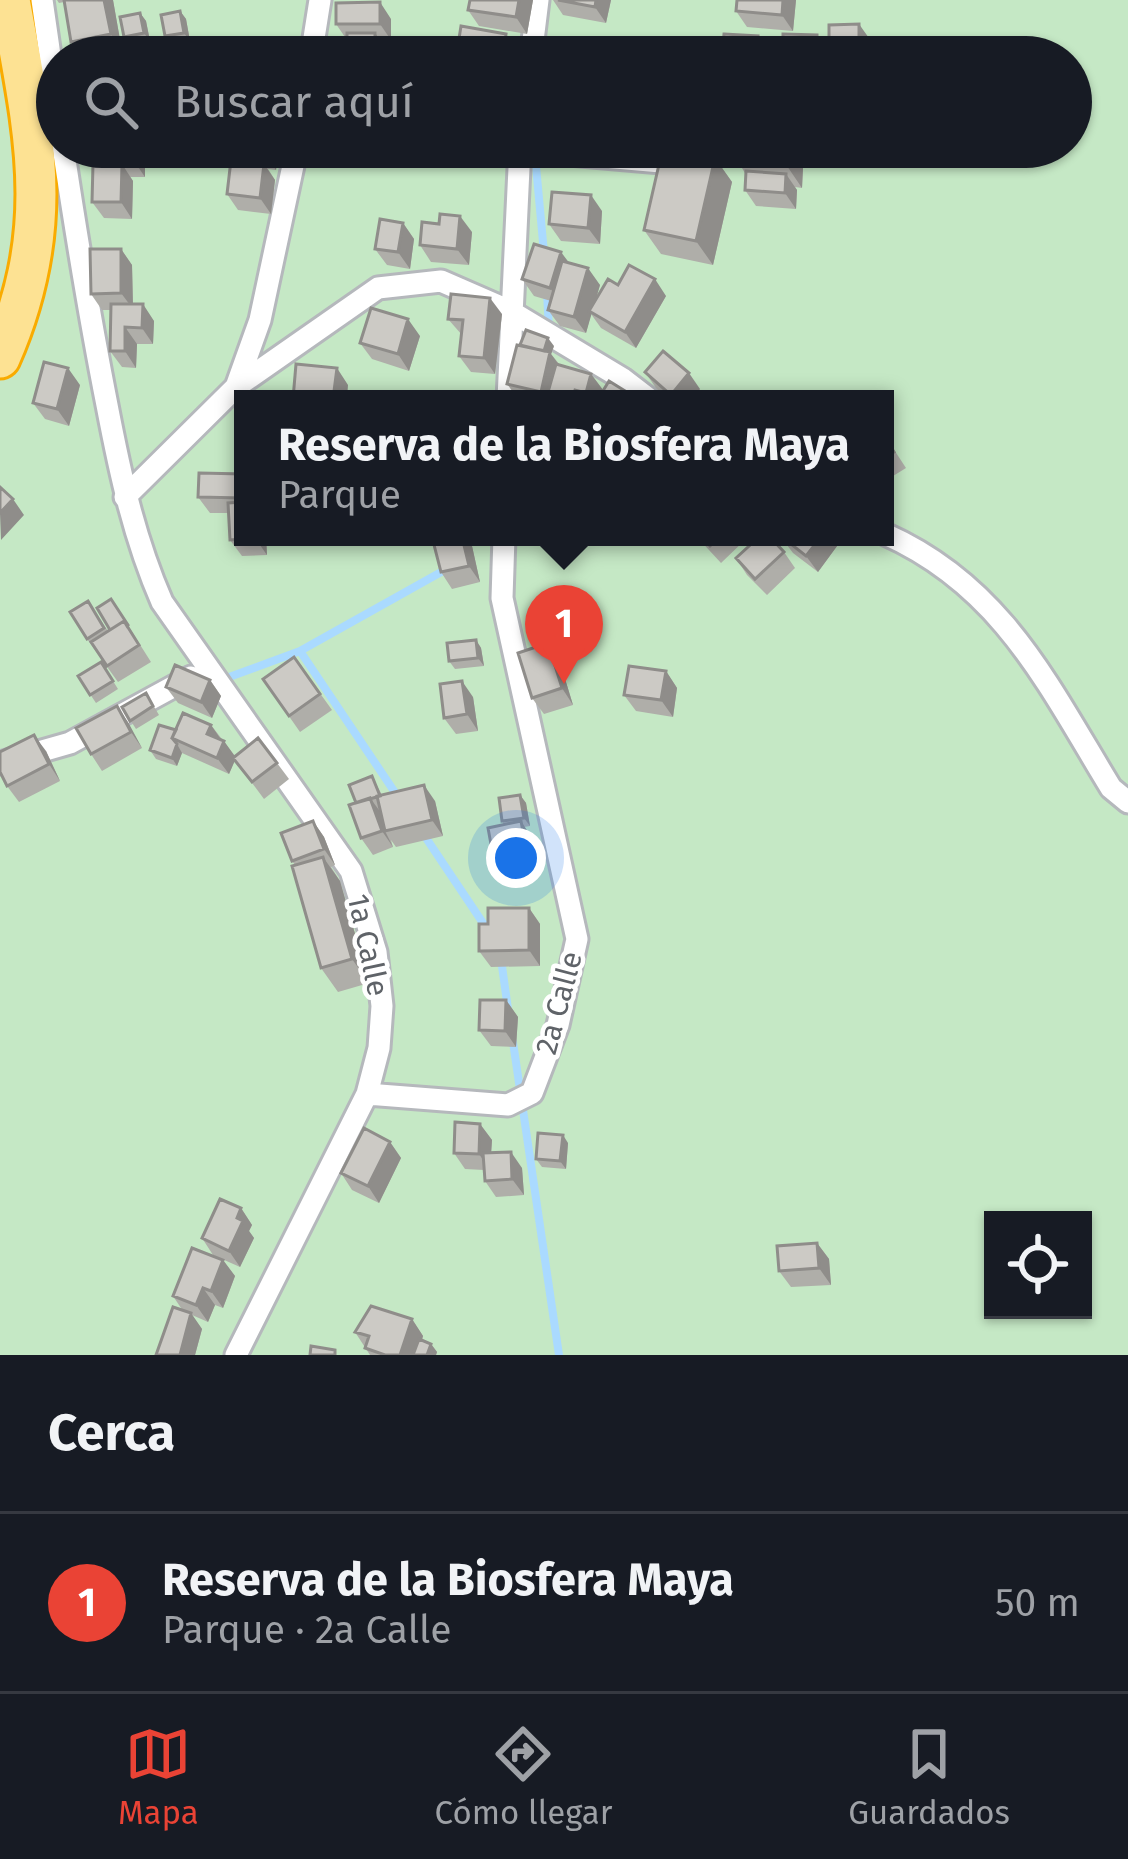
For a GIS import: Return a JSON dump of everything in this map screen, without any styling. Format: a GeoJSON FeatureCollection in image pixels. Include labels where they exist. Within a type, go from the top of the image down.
{"type":"FeatureCollection","features":[{"type":"Feature","properties":{"kind":"highway"},"geometry":{"type":"LineString","coordinates":[[10,0],[36,143]]}},
{"type":"Feature","properties":{"kind":"highway"},"geometry":{"type":"LineString","coordinates":[[0,358],[15,325],[38,229],[38,168]]}},
{"type":"Feature","properties":{"kind":"street"},"geometry":{"type":"LineString","coordinates":[[42,0],[47,36]]}},
{"type":"Feature","properties":{"kind":"street"},"geometry":{"type":"LineString","coordinates":[[314,36],[320,0]]}},
{"type":"Feature","properties":{"kind":"street"},"geometry":{"type":"LineString","coordinates":[[534,36],[538,0]]}},
{"type":"Feature","properties":{"kind":"street","name":"1a Calle"},"geometry":{"type":"LineString","coordinates":[[66,168],[125,497],[146,567],[162,602],[351,871],[376,952],[382,1006],[379,1048],[368,1094],[236,1355]]}},
{"type":"Feature","properties":{"kind":"street"},"geometry":{"type":"LineString","coordinates":[[236,386],[260,320],[293,168]]}},
{"type":"Feature","properties":{"kind":"street"},"geometry":{"type":"LineString","coordinates":[[508,390],[519,168]]}},
{"type":"Feature","properties":{"kind":"street"},"geometry":{"type":"LineString","coordinates":[[125,497],[236,386],[378,288],[441,280],[510,311],[637,390]]}},
{"type":"Feature","properties":{"kind":"street"},"geometry":{"type":"LineString","coordinates":[[894,538],[975,590],[1005,622],[1036,663],[1111,788],[1128,802]]}},
{"type":"Feature","properties":{"kind":"street","name":"2a Calle"},"geometry":{"type":"LineString","coordinates":[[368,1094],[508,1105],[532,1093],[558,1024],[577,938],[502,598],[504,546]]}},
{"type":"Feature","properties":{"kind":"street"},"geometry":{"type":"LineString","coordinates":[[0,763],[70,743],[207,668]]}},
{"type":"Feature","properties":{"kind":"green space"},"geometry":{"type":"Polygon","coordinates":[[[0,0],[1128,0],[1128,1355],[0,1355],[0,0]]]}},
{"type":"Feature","properties":{"kind":"building"},"geometry":{"type":"Polygon","coordinates":[[[64,0],[104,0],[111,34],[70,36],[64,0]]]}},
{"type":"Feature","properties":{"kind":"building"},"geometry":{"type":"Polygon","coordinates":[[[470,0],[519,0],[516,17],[468,10],[470,0]]]}},
{"type":"Feature","properties":{"kind":"building"},"geometry":{"type":"Polygon","coordinates":[[[558,0],[596,0],[595,7],[558,0]]]}},
{"type":"Feature","properties":{"kind":"building"},"geometry":{"type":"Polygon","coordinates":[[[737,0],[783,0],[782,15],[736,11],[737,0]]]}},
{"type":"Feature","properties":{"kind":"building"},"geometry":{"type":"Polygon","coordinates":[[[380,2],[380,24],[336,24],[336,3],[380,2]]]}},
{"type":"Feature","properties":{"kind":"building"},"geometry":{"type":"Polygon","coordinates":[[[180,11],[184,33],[165,36],[161,15],[180,11]]]}},
{"type":"Feature","properties":{"kind":"building"},"geometry":{"type":"Polygon","coordinates":[[[140,13],[144,33],[124,36],[120,17],[140,13]]]}},
{"type":"Feature","properties":{"kind":"building"},"geometry":{"type":"Polygon","coordinates":[[[859,24],[859,36],[829,36],[829,25],[859,24]]]}},
{"type":"Feature","properties":{"kind":"building"},"geometry":{"type":"Polygon","coordinates":[[[461,26],[506,34],[506,36],[459,36],[461,26]]]}},
{"type":"Feature","properties":{"kind":"building"},"geometry":{"type":"Polygon","coordinates":[[[93,168],[122,168],[121,202],[92,202],[93,168]]]}},
{"type":"Feature","properties":{"kind":"building"},"geometry":{"type":"Polygon","coordinates":[[[230,168],[264,168],[260,198],[227,194],[230,168]]]}},
{"type":"Feature","properties":{"kind":"building"},"geometry":{"type":"Polygon","coordinates":[[[658,168],[713,168],[696,241],[644,230],[658,168]]]}},
{"type":"Feature","properties":{"kind":"building"},"geometry":{"type":"Polygon","coordinates":[[[746,171],[786,174],[785,193],[745,190],[746,171]]]}},
{"type":"Feature","properties":{"kind":"building"},"geometry":{"type":"Polygon","coordinates":[[[552,192],[591,195],[588,228],[549,224],[552,192]]]}},
{"type":"Feature","properties":{"kind":"building"},"geometry":{"type":"Polygon","coordinates":[[[440,214],[460,216],[457,249],[420,245],[422,222],[439,224],[440,214]]]}},
{"type":"Feature","properties":{"kind":"building"},"geometry":{"type":"Polygon","coordinates":[[[380,219],[403,223],[398,252],[375,249],[380,219]]]}},
{"type":"Feature","properties":{"kind":"building"},"geometry":{"type":"Polygon","coordinates":[[[534,244],[561,252],[550,288],[522,279],[534,244]]]}},
{"type":"Feature","properties":{"kind":"building"},"geometry":{"type":"Polygon","coordinates":[[[90,249],[121,249],[121,293],[91,294],[90,249]]]}},
{"type":"Feature","properties":{"kind":"building"},"geometry":{"type":"Polygon","coordinates":[[[562,261],[588,268],[574,317],[548,310],[562,261]]]}},
{"type":"Feature","properties":{"kind":"building"},"geometry":{"type":"Polygon","coordinates":[[[629,265],[655,279],[625,332],[589,311],[608,279],[618,285],[629,265]]]}},
{"type":"Feature","properties":{"kind":"building"},"geometry":{"type":"Polygon","coordinates":[[[451,294],[490,298],[484,358],[459,356],[463,320],[448,319],[451,294]]]}},
{"type":"Feature","properties":{"kind":"building"},"geometry":{"type":"Polygon","coordinates":[[[111,304],[143,304],[142,328],[125,327],[125,351],[110,351],[111,304]]]}},
{"type":"Feature","properties":{"kind":"building"},"geometry":{"type":"Polygon","coordinates":[[[371,308],[408,319],[398,354],[360,343],[371,308]]]}},
{"type":"Feature","properties":{"kind":"building"},"geometry":{"type":"Polygon","coordinates":[[[526,330],[548,338],[544,351],[520,345],[526,330]]]}},
{"type":"Feature","properties":{"kind":"building"},"geometry":{"type":"Polygon","coordinates":[[[517,345],[550,352],[541,390],[507,384],[517,345]]]}},
{"type":"Feature","properties":{"kind":"building"},"geometry":{"type":"Polygon","coordinates":[[[663,351],[689,373],[675,390],[665,390],[645,372],[663,351]]]}},
{"type":"Feature","properties":{"kind":"building"},"geometry":{"type":"Polygon","coordinates":[[[44,362],[68,368],[57,409],[33,403],[44,362]]]}},
{"type":"Feature","properties":{"kind":"building"},"geometry":{"type":"Polygon","coordinates":[[[296,364],[337,368],[334,390],[294,390],[296,364]]]}},
{"type":"Feature","properties":{"kind":"building"},"geometry":{"type":"Polygon","coordinates":[[[556,364],[591,374],[587,390],[549,390],[556,364]]]}},
{"type":"Feature","properties":{"kind":"building"},"geometry":{"type":"Polygon","coordinates":[[[199,473],[234,474],[234,498],[198,497],[199,473]]]}},
{"type":"Feature","properties":{"kind":"building"},"geometry":{"type":"Polygon","coordinates":[[[0,487],[13,499],[0,513],[0,487]]]}},
{"type":"Feature","properties":{"kind":"building"},"geometry":{"type":"Polygon","coordinates":[[[228,503],[234,503],[234,540],[230,540],[228,503]]]}},
{"type":"Feature","properties":{"kind":"building"},"geometry":{"type":"Polygon","coordinates":[[[434,546],[464,546],[469,566],[441,572],[434,546]]]}},
{"type":"Feature","properties":{"kind":"building"},"geometry":{"type":"Polygon","coordinates":[[[749,546],[778,546],[784,552],[755,579],[736,558],[749,546]]]}},
{"type":"Feature","properties":{"kind":"building"},"geometry":{"type":"Polygon","coordinates":[[[793,546],[814,546],[806,556],[793,546]]]}},
{"type":"Feature","properties":{"kind":"building"},"geometry":{"type":"Polygon","coordinates":[[[111,599],[127,626],[124,621],[110,630],[97,608],[111,599]]]}},
{"type":"Feature","properties":{"kind":"building"},"geometry":{"type":"Polygon","coordinates":[[[88,601],[104,628],[87,639],[70,612],[88,601]]]}},
{"type":"Feature","properties":{"kind":"building"},"geometry":{"type":"Polygon","coordinates":[[[124,621],[139,645],[107,666],[91,642],[124,621]]]}},
{"type":"Feature","properties":{"kind":"building"},"geometry":{"type":"Polygon","coordinates":[[[476,640],[478,658],[449,661],[447,643],[476,640]]]}},
{"type":"Feature","properties":{"kind":"building"},"geometry":{"type":"Polygon","coordinates":[[[548,643],[562,688],[532,698],[518,653],[548,643]]]}},
{"type":"Feature","properties":{"kind":"building"},"geometry":{"type":"Polygon","coordinates":[[[294,657],[320,694],[289,716],[263,679],[294,657]]]}},
{"type":"Feature","properties":{"kind":"building"},"geometry":{"type":"Polygon","coordinates":[[[101,662],[113,681],[90,695],[78,676],[101,662]]]}},
{"type":"Feature","properties":{"kind":"building"},"geometry":{"type":"Polygon","coordinates":[[[175,665],[210,680],[201,702],[166,687],[175,665]]]}},
{"type":"Feature","properties":{"kind":"building"},"geometry":{"type":"Polygon","coordinates":[[[629,666],[666,671],[661,700],[624,695],[629,666]]]}},
{"type":"Feature","properties":{"kind":"building"},"geometry":{"type":"Polygon","coordinates":[[[462,681],[467,714],[444,718],[440,684],[462,681]]]}},
{"type":"Feature","properties":{"kind":"building"},"geometry":{"type":"Polygon","coordinates":[[[146,693],[153,706],[130,721],[122,707],[146,693]]]}},
{"type":"Feature","properties":{"kind":"building"},"geometry":{"type":"Polygon","coordinates":[[[117,706],[131,732],[91,754],[76,728],[117,706]]]}},
{"type":"Feature","properties":{"kind":"building"},"geometry":{"type":"Polygon","coordinates":[[[183,713],[211,725],[207,734],[224,741],[217,758],[172,738],[183,713]]]}},
{"type":"Feature","properties":{"kind":"building"},"geometry":{"type":"Polygon","coordinates":[[[159,725],[176,730],[172,758],[150,750],[159,725]]]}},
{"type":"Feature","properties":{"kind":"building"},"geometry":{"type":"Polygon","coordinates":[[[34,735],[49,764],[7,786],[0,772],[0,752],[34,735]]]}},
{"type":"Feature","properties":{"kind":"building"},"geometry":{"type":"Polygon","coordinates":[[[258,738],[277,763],[252,782],[233,758],[258,738]]]}},
{"type":"Feature","properties":{"kind":"building"},"geometry":{"type":"Polygon","coordinates":[[[372,776],[380,796],[356,803],[349,785],[372,776]]]}},
{"type":"Feature","properties":{"kind":"building"},"geometry":{"type":"Polygon","coordinates":[[[424,785],[432,820],[385,831],[377,796],[424,785]]]}},
{"type":"Feature","properties":{"kind":"building"},"geometry":{"type":"Polygon","coordinates":[[[520,795],[524,818],[502,821],[499,798],[520,795]]]}},
{"type":"Feature","properties":{"kind":"building"},"geometry":{"type":"Polygon","coordinates":[[[370,798],[382,831],[361,838],[349,805],[370,798]]]}},
{"type":"Feature","properties":{"kind":"building"},"geometry":{"type":"Polygon","coordinates":[[[313,821],[324,849],[292,861],[281,833],[313,821]]]}},
{"type":"Feature","properties":{"kind":"building"},"geometry":{"type":"Polygon","coordinates":[[[521,821],[528,860],[495,866],[488,828],[521,821]]]}},
{"type":"Feature","properties":{"kind":"building"},"geometry":{"type":"Polygon","coordinates":[[[323,857],[352,959],[321,968],[292,866],[323,857]]]}},
{"type":"Feature","properties":{"kind":"building"},"geometry":{"type":"Polygon","coordinates":[[[488,908],[529,908],[529,950],[479,951],[479,924],[488,924],[488,908]]]}},
{"type":"Feature","properties":{"kind":"building"},"geometry":{"type":"Polygon","coordinates":[[[480,1000],[506,1000],[505,1031],[479,1030],[480,1000]]]}},
{"type":"Feature","properties":{"kind":"building"},"geometry":{"type":"Polygon","coordinates":[[[455,1122],[480,1124],[479,1154],[454,1153],[455,1122]]]}},
{"type":"Feature","properties":{"kind":"building"},"geometry":{"type":"Polygon","coordinates":[[[364,1128],[390,1142],[368,1186],[341,1173],[364,1128]]]}},
{"type":"Feature","properties":{"kind":"building"},"geometry":{"type":"Polygon","coordinates":[[[538,1133],[563,1135],[560,1161],[536,1159],[538,1133]]]}},
{"type":"Feature","properties":{"kind":"building"},"geometry":{"type":"Polygon","coordinates":[[[511,1152],[512,1179],[485,1181],[483,1153],[511,1152]]]}},
{"type":"Feature","properties":{"kind":"building"},"geometry":{"type":"Polygon","coordinates":[[[220,1199],[241,1208],[237,1218],[243,1221],[229,1251],[202,1238],[220,1199]]]}},
{"type":"Feature","properties":{"kind":"building"},"geometry":{"type":"Polygon","coordinates":[[[817,1243],[819,1268],[779,1271],[777,1246],[817,1243]]]}},
{"type":"Feature","properties":{"kind":"building"},"geometry":{"type":"Polygon","coordinates":[[[192,1248],[223,1260],[211,1291],[203,1288],[196,1305],[173,1296],[192,1248]]]}},
{"type":"Feature","properties":{"kind":"building"},"geometry":{"type":"Polygon","coordinates":[[[371,1306],[412,1319],[400,1355],[365,1348],[369,1336],[355,1332],[371,1306]]]}},
{"type":"Feature","properties":{"kind":"building"},"geometry":{"type":"Polygon","coordinates":[[[173,1307],[191,1313],[180,1355],[156,1355],[173,1307]]]}},
{"type":"Feature","properties":{"kind":"building"},"geometry":{"type":"Polygon","coordinates":[[[419,1339],[431,1344],[427,1355],[413,1355],[419,1339]]]}},
{"type":"Feature","properties":{"kind":"building"},"geometry":{"type":"Polygon","coordinates":[[[311,1346],[335,1350],[335,1355],[310,1355],[311,1346]]]}},
{"type":"Feature","properties":{"kind":"waterway"},"geometry":{"type":"LineString","coordinates":[[536,168],[544,253]]}},
{"type":"Feature","properties":{"kind":"waterway"},"geometry":{"type":"LineString","coordinates":[[547,292],[549,331]]}},
{"type":"Feature","properties":{"kind":"waterway"},"geometry":{"type":"LineString","coordinates":[[221,680],[300,651],[443,571],[446,564]]}},
{"type":"Feature","properties":{"kind":"waterway"},"geometry":{"type":"LineString","coordinates":[[300,651],[400,800]]}},
{"type":"Feature","properties":{"kind":"waterway"},"geometry":{"type":"LineString","coordinates":[[422,832],[487,929]]}},
{"type":"Feature","properties":{"kind":"waterway"},"geometry":{"type":"LineString","coordinates":[[501,959],[508,1009]]}},
{"type":"Feature","properties":{"kind":"waterway"},"geometry":{"type":"LineString","coordinates":[[513,1042],[559,1355]]}},
{"type":"Feature","properties":{"kind":"place","name":"Reserva de la Biosfera Maya"},"geometry":{"type":"Point","coordinates":[564,684]}}]}
